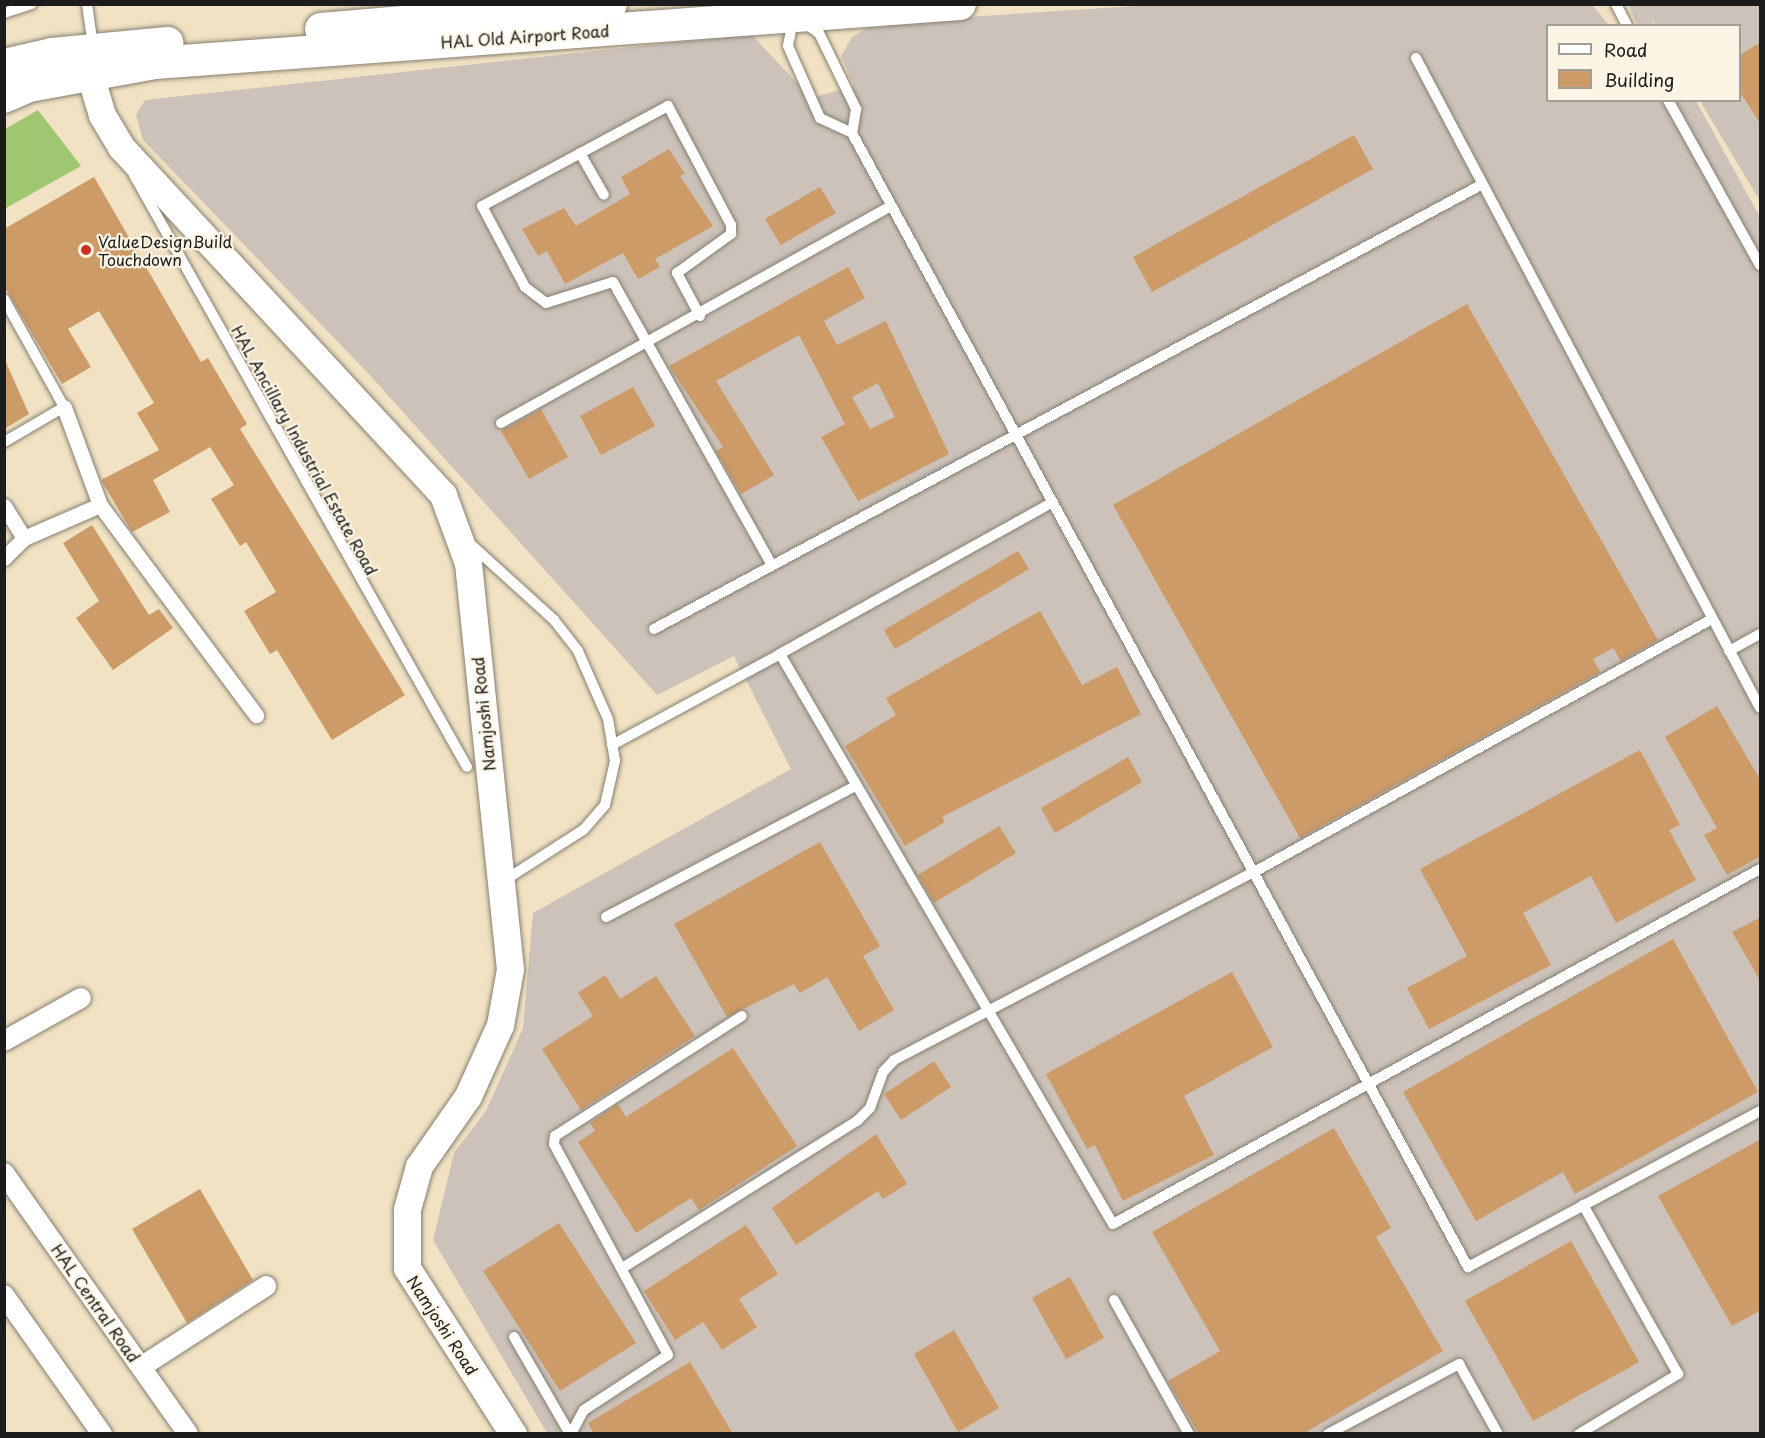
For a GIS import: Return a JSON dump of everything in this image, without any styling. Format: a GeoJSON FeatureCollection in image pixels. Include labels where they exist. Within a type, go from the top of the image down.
{"type":"FeatureCollection","features":[{"type":"Feature","properties":{"kind":"main road","name":"HAL Old Airport Road"},"geometry":{"type":"LineString","coordinates":[[91,62],[133,46],[611,4]]}},
{"type":"Feature","properties":{"kind":"main road","name":"HAL Old Airport Road"},"geometry":{"type":"LineString","coordinates":[[91,62],[154,63],[790,10],[960,4]]}},
{"type":"Feature","properties":{"kind":"main road"},"geometry":{"type":"LineString","coordinates":[[4,65],[91,62]]}},
{"type":"Feature","properties":{"kind":"main road"},"geometry":{"type":"LineString","coordinates":[[4,97],[91,62]]}},
{"type":"Feature","properties":{"kind":"main road","name":"Namjoshi Road"},"geometry":{"type":"LineString","coordinates":[[91,62],[102,115],[121,147],[443,495],[468,563],[510,969],[500,1025],[468,1096],[419,1166],[407,1209],[407,1268],[513,1434]]}},
{"type":"Feature","properties":{"kind":"street"},"geometry":{"type":"LineString","coordinates":[[64,407],[100,505],[256,715]]}},
{"type":"Feature","properties":{"kind":"street"},"geometry":{"type":"LineString","coordinates":[[4,558],[24,538],[100,505]]}},
{"type":"Feature","properties":{"kind":"street"},"geometry":{"type":"LineString","coordinates":[[4,506],[24,538]]}},
{"type":"Feature","properties":{"kind":"street"},"geometry":{"type":"LineString","coordinates":[[4,1041],[81,998]]}},
{"type":"Feature","properties":{"kind":"street","name":"HAL Central Road"},"geometry":{"type":"LineString","coordinates":[[4,1173],[188,1434]]}},
{"type":"Feature","properties":{"kind":"street"},"geometry":{"type":"LineString","coordinates":[[141,1367],[266,1286]]}},
{"type":"Feature","properties":{"kind":"street"},"geometry":{"type":"LineString","coordinates":[[6,1300],[102,1434]]}},
{"type":"Feature","properties":{"kind":"lane"},"geometry":{"type":"LineString","coordinates":[[11,10],[32,4]]}},
{"type":"Feature","properties":{"kind":"lane"},"geometry":{"type":"LineString","coordinates":[[87,4],[94,32],[91,62]]}},
{"type":"Feature","properties":{"kind":"lane"},"geometry":{"type":"LineString","coordinates":[[1616,4],[1627,24]]}},
{"type":"Feature","properties":{"kind":"lane"},"geometry":{"type":"LineString","coordinates":[[790,10],[819,33],[856,109],[852,133]]}},
{"type":"Feature","properties":{"kind":"lane"},"geometry":{"type":"LineString","coordinates":[[790,10],[788,46],[820,118],[852,133],[1371,1081],[1468,1266],[1761,1111]]}},
{"type":"Feature","properties":{"kind":"lane"},"geometry":{"type":"LineString","coordinates":[[1416,58],[1481,185],[1761,708]]}},
{"type":"Feature","properties":{"kind":"lane"},"geometry":{"type":"LineString","coordinates":[[1669,102],[1761,265]]}},
{"type":"Feature","properties":{"kind":"lane"},"geometry":{"type":"LineString","coordinates":[[700,316],[677,273],[731,234],[730,225],[668,106],[483,206],[525,286],[546,303],[613,282],[650,343],[772,565]]}},
{"type":"Feature","properties":{"kind":"lane","name":"HAL Ancillary Industrial Estate Road"},"geometry":{"type":"LineString","coordinates":[[121,147],[467,766]]}},
{"type":"Feature","properties":{"kind":"lane"},"geometry":{"type":"LineString","coordinates":[[580,153],[604,195]]}},
{"type":"Feature","properties":{"kind":"lane"},"geometry":{"type":"LineString","coordinates":[[654,628],[1481,185]]}},
{"type":"Feature","properties":{"kind":"lane"},"geometry":{"type":"LineString","coordinates":[[501,423],[700,316],[891,206]]}},
{"type":"Feature","properties":{"kind":"lane"},"geometry":{"type":"LineString","coordinates":[[4,299],[64,407],[4,442]]}},
{"type":"Feature","properties":{"kind":"lane"},"geometry":{"type":"LineString","coordinates":[[612,744],[780,654],[1053,502]]}},
{"type":"Feature","properties":{"kind":"lane"},"geometry":{"type":"LineString","coordinates":[[458,532],[554,620],[578,651],[608,719],[612,744],[614,785],[605,805],[583,830],[500,883]]}},
{"type":"Feature","properties":{"kind":"lane"},"geometry":{"type":"LineString","coordinates":[[624,1267],[857,1120],[870,1108],[894,1060],[984,1009],[1256,871],[1712,619]]}},
{"type":"Feature","properties":{"kind":"lane"},"geometry":{"type":"LineString","coordinates":[[1730,651],[1761,634]]}},
{"type":"Feature","properties":{"kind":"lane"},"geometry":{"type":"LineString","coordinates":[[780,654],[984,1009],[1113,1224],[1761,868]]}},
{"type":"Feature","properties":{"kind":"lane"},"geometry":{"type":"LineString","coordinates":[[606,917],[856,786]]}},
{"type":"Feature","properties":{"kind":"lane"},"geometry":{"type":"LineString","coordinates":[[571,1434],[584,1410],[668,1355],[624,1267],[554,1144],[555,1136],[742,1016]]}},
{"type":"Feature","properties":{"kind":"lane"},"geometry":{"type":"LineString","coordinates":[[1578,1433],[1678,1374],[1583,1205]]}},
{"type":"Feature","properties":{"kind":"lane"},"geometry":{"type":"LineString","coordinates":[[1114,1300],[1190,1434]]}},
{"type":"Feature","properties":{"kind":"lane"},"geometry":{"type":"LineString","coordinates":[[514,1337],[571,1434]]}},
{"type":"Feature","properties":{"kind":"lane"},"geometry":{"type":"LineString","coordinates":[[1328,1434],[1459,1364],[1498,1434]]}},
{"type":"Feature","properties":{"kind":"shaded area"},"geometry":{"type":"Polygon","coordinates":[[[1166,4],[1592,5],[1608,24],[1546,24],[1546,102],[1697,102],[1760,217],[1760,1433],[547,1433],[433,1240],[454,1153],[486,1111],[523,1028],[533,913],[791,769],[734,656],[657,695],[367,372],[143,140],[136,115],[145,100],[751,34],[811,98],[854,86],[841,56],[852,37],[876,23],[1166,4]]]}},
{"type":"Feature","properties":{"kind":"shaded area"},"geometry":{"type":"Polygon","coordinates":[[[1629,5],[1760,5],[1760,201],[1701,102],[1741,102],[1741,24],[1655,24],[1651,19],[1654,24],[1637,24],[1629,5]]]}},
{"type":"Feature","properties":{"kind":"green space"},"geometry":{"type":"Polygon","coordinates":[[[38,110],[81,166],[6,208],[5,129],[38,110]]]}},
{"type":"Feature","properties":{"kind":"building"},"geometry":{"type":"Polygon","coordinates":[[[1761,42],[1761,125],[1741,94],[1741,54],[1761,42]]]}},
{"type":"Feature","properties":{"kind":"building"},"geometry":{"type":"Polygon","coordinates":[[[1354,135],[1373,169],[1152,292],[1133,257],[1354,135]]]}},
{"type":"Feature","properties":{"kind":"building"},"geometry":{"type":"Polygon","coordinates":[[[669,149],[685,174],[680,176],[713,226],[655,259],[660,267],[638,279],[623,253],[565,284],[547,251],[538,256],[522,229],[564,208],[576,226],[630,194],[621,177],[669,149]]]}},
{"type":"Feature","properties":{"kind":"building"},"geometry":{"type":"Polygon","coordinates":[[[94,177],[201,362],[208,358],[247,424],[240,429],[405,695],[332,740],[277,650],[270,654],[244,611],[276,592],[246,542],[240,546],[211,499],[234,485],[210,447],[153,480],[170,512],[132,532],[101,480],[159,450],[137,413],[154,403],[99,311],[68,329],[91,367],[62,384],[4,286],[4,229],[94,177]]]}},
{"type":"Feature","properties":{"kind":"building"},"geometry":{"type":"Polygon","coordinates":[[[820,187],[836,213],[781,245],[765,219],[820,187]]]}},
{"type":"Feature","properties":{"kind":"building"},"geometry":{"type":"Polygon","coordinates":[[[848,267],[865,298],[824,321],[837,345],[886,321],[949,454],[858,501],[821,437],[845,424],[799,335],[716,381],[774,475],[741,494],[716,451],[723,447],[669,366],[848,267]],[[878,383],[852,397],[870,429],[895,417],[878,383]]]}},
{"type":"Feature","properties":{"kind":"building"},"geometry":{"type":"Polygon","coordinates":[[[1467,304],[1658,640],[1621,661],[1613,648],[1593,659],[1600,672],[1300,838],[1113,505],[1467,304]]]}},
{"type":"Feature","properties":{"kind":"building"},"geometry":{"type":"Polygon","coordinates":[[[4,358],[29,414],[4,429],[4,358]]]}},
{"type":"Feature","properties":{"kind":"building"},"geometry":{"type":"Polygon","coordinates":[[[633,387],[655,426],[601,455],[580,416],[633,387]]]}},
{"type":"Feature","properties":{"kind":"building"},"geometry":{"type":"Polygon","coordinates":[[[541,409],[568,457],[529,479],[501,431],[541,409]]]}},
{"type":"Feature","properties":{"kind":"building"},"geometry":{"type":"Polygon","coordinates":[[[92,525],[149,615],[159,609],[173,628],[113,670],[76,618],[99,601],[63,543],[92,525]]]}},
{"type":"Feature","properties":{"kind":"building"},"geometry":{"type":"Polygon","coordinates":[[[1018,551],[1029,569],[895,649],[884,630],[1018,551]]]}},
{"type":"Feature","properties":{"kind":"building"},"geometry":{"type":"Polygon","coordinates":[[[1040,611],[1082,685],[1117,667],[1141,714],[942,817],[945,822],[905,846],[845,746],[896,715],[886,698],[1040,611]]]}},
{"type":"Feature","properties":{"kind":"building"},"geometry":{"type":"Polygon","coordinates":[[[1717,706],[1761,781],[1761,856],[1727,875],[1704,835],[1717,828],[1665,737],[1717,706]]]}},
{"type":"Feature","properties":{"kind":"building"},"geometry":{"type":"Polygon","coordinates":[[[1640,750],[1680,825],[1669,830],[1696,880],[1616,923],[1591,876],[1523,913],[1551,965],[1429,1029],[1407,988],[1467,956],[1420,869],[1640,750]]]}},
{"type":"Feature","properties":{"kind":"building"},"geometry":{"type":"Polygon","coordinates":[[[1128,757],[1142,782],[1055,833],[1041,808],[1128,757]]]}},
{"type":"Feature","properties":{"kind":"building"},"geometry":{"type":"Polygon","coordinates":[[[999,826],[1016,853],[934,903],[918,875],[999,826]]]}},
{"type":"Feature","properties":{"kind":"building"},"geometry":{"type":"Polygon","coordinates":[[[820,842],[880,946],[863,956],[894,1010],[859,1031],[827,977],[800,993],[794,984],[727,1017],[674,924],[820,842]]]}},
{"type":"Feature","properties":{"kind":"building"},"geometry":{"type":"Polygon","coordinates":[[[1761,917],[1761,982],[1732,932],[1761,917]]]}},
{"type":"Feature","properties":{"kind":"building"},"geometry":{"type":"Polygon","coordinates":[[[1673,939],[1758,1092],[1575,1194],[1563,1172],[1476,1221],[1403,1092],[1673,939]]]}},
{"type":"Feature","properties":{"kind":"building"},"geometry":{"type":"Polygon","coordinates":[[[1232,972],[1273,1047],[1184,1096],[1214,1155],[1123,1201],[1095,1145],[1087,1149],[1046,1074],[1232,972]]]}},
{"type":"Feature","properties":{"kind":"building"},"geometry":{"type":"Polygon","coordinates":[[[605,975],[620,999],[656,976],[695,1036],[581,1110],[542,1049],[593,1016],[578,993],[605,975]]]}},
{"type":"Feature","properties":{"kind":"building"},"geometry":{"type":"Polygon","coordinates":[[[733,1048],[797,1146],[699,1210],[691,1198],[636,1233],[578,1142],[595,1131],[590,1123],[618,1104],[626,1117],[733,1048]]]}},
{"type":"Feature","properties":{"kind":"building"},"geometry":{"type":"Polygon","coordinates":[[[934,1061],[951,1087],[901,1120],[884,1094],[934,1061]]]}},
{"type":"Feature","properties":{"kind":"building"},"geometry":{"type":"Polygon","coordinates":[[[1334,1128],[1391,1228],[1376,1237],[1443,1351],[1303,1434],[1199,1434],[1168,1381],[1220,1351],[1152,1232],[1334,1128]]]}},
{"type":"Feature","properties":{"kind":"building"},"geometry":{"type":"Polygon","coordinates":[[[876,1134],[907,1184],[883,1199],[878,1191],[796,1245],[772,1208],[876,1134]]]}},
{"type":"Feature","properties":{"kind":"building"},"geometry":{"type":"Polygon","coordinates":[[[1761,1139],[1761,1310],[1732,1326],[1658,1196],[1761,1139]]]}},
{"type":"Feature","properties":{"kind":"building"},"geometry":{"type":"Polygon","coordinates":[[[200,1189],[253,1280],[187,1323],[132,1229],[200,1189]]]}},
{"type":"Feature","properties":{"kind":"building"},"geometry":{"type":"Polygon","coordinates":[[[559,1223],[636,1343],[560,1391],[483,1271],[559,1223]]]}},
{"type":"Feature","properties":{"kind":"building"},"geometry":{"type":"Polygon","coordinates":[[[746,1225],[778,1274],[739,1299],[757,1327],[722,1350],[703,1322],[675,1340],[644,1291],[746,1225]]]}},
{"type":"Feature","properties":{"kind":"building"},"geometry":{"type":"Polygon","coordinates":[[[1571,1241],[1639,1362],[1533,1421],[1465,1301],[1571,1241]]]}},
{"type":"Feature","properties":{"kind":"building"},"geometry":{"type":"Polygon","coordinates":[[[1070,1277],[1104,1338],[1066,1359],[1032,1298],[1070,1277]]]}},
{"type":"Feature","properties":{"kind":"building"},"geometry":{"type":"Polygon","coordinates":[[[954,1330],[999,1408],[958,1432],[914,1354],[954,1330]]]}},
{"type":"Feature","properties":{"kind":"building"},"geometry":{"type":"Polygon","coordinates":[[[690,1362],[733,1434],[594,1434],[588,1423],[690,1362]]]}},
{"type":"Feature","properties":{"kind":"place","name":"ValueDesignBuild Touchdown"},"geometry":{"type":"Point","coordinates":[86,250]}}]}
